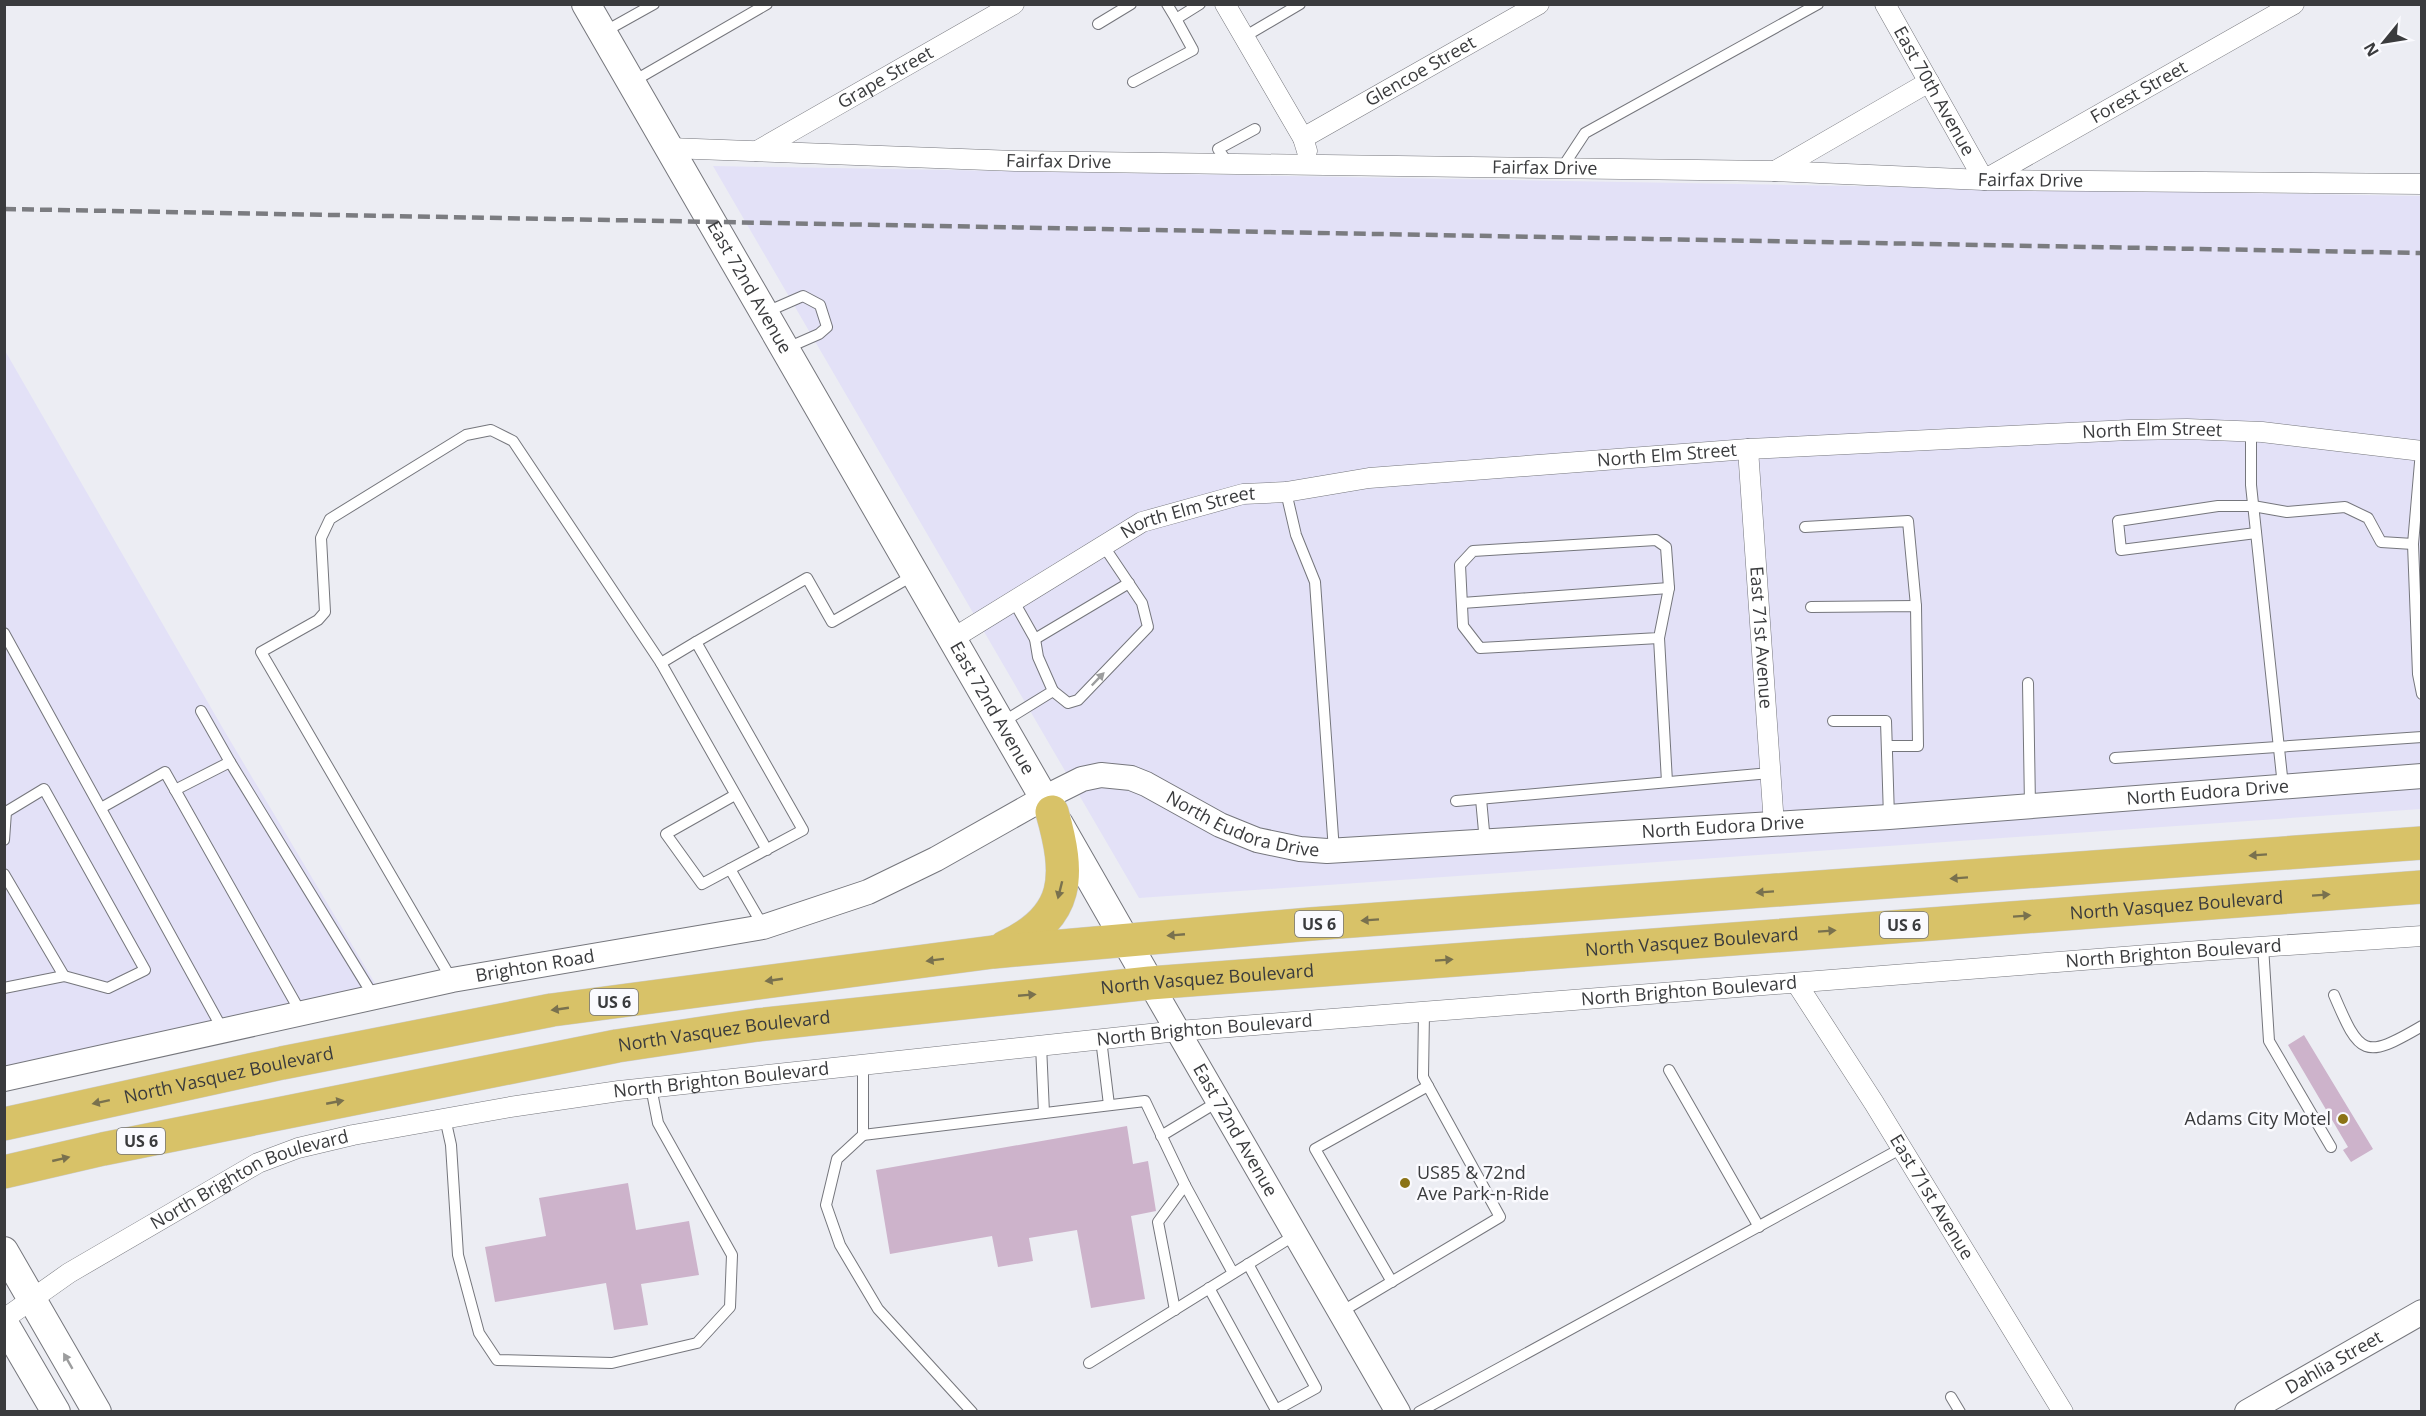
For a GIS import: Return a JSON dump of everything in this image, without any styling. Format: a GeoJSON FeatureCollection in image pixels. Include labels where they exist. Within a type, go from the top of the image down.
{"type":"FeatureCollection","features":[{"type":"Feature","properties":{"kind":"highway"},"geometry":{"type":"LineString","coordinates":[[993,952],[1035,931],[1047,921],[1061,890],[1064,858],[1048,805]]}},
{"type":"Feature","properties":{"kind":"highway","name":"North Vasquez Boulevard"},"geometry":{"type":"LineString","coordinates":[[4,1124],[282,1063],[552,1010],[993,952],[1125,939],[2421,843]]}},
{"type":"Feature","properties":{"kind":"highway","name":"North Vasquez Boulevard"},"geometry":{"type":"LineString","coordinates":[[4,1172],[115,1146],[648,1041],[768,1024],[1150,983],[2421,887]]}},
{"type":"Feature","properties":{"kind":"main road","name":"East 72nd Avenue"},"geometry":{"type":"LineString","coordinates":[[586,4],[1150,983]]}},
{"type":"Feature","properties":{"kind":"main road"},"geometry":{"type":"LineString","coordinates":[[4,1251],[97,1412]]}},
{"type":"Feature","properties":{"kind":"main road"},"geometry":{"type":"LineString","coordinates":[[4,1321],[56,1412]]}},
{"type":"Feature","properties":{"kind":"street","name":"Grape Street"},"geometry":{"type":"LineString","coordinates":[[757,151],[1014,4]]}},
{"type":"Feature","properties":{"kind":"street"},"geometry":{"type":"LineString","coordinates":[[1225,4],[1303,138],[1312,165]]}},
{"type":"Feature","properties":{"kind":"street","name":"Glencoe Street"},"geometry":{"type":"LineString","coordinates":[[1303,138],[1539,4]]}},
{"type":"Feature","properties":{"kind":"street","name":"East 70th Avenue"},"geometry":{"type":"LineString","coordinates":[[1885,4],[1984,180]]}},
{"type":"Feature","properties":{"kind":"street","name":"Forest Street"},"geometry":{"type":"LineString","coordinates":[[1984,180],[2294,4]]}},
{"type":"Feature","properties":{"kind":"street"},"geometry":{"type":"LineString","coordinates":[[1775,171],[1929,82]]}},
{"type":"Feature","properties":{"kind":"street","name":"Fairfax Drive"},"geometry":{"type":"LineString","coordinates":[[669,148],[1015,161],[1775,171],[1984,180],[2421,184]]}},
{"type":"Feature","properties":{"kind":"street","name":"North Elm Street"},"geometry":{"type":"LineString","coordinates":[[952,639],[1142,522],[1243,494],[1286,492],[1369,478],[1748,449],[2129,430],[2251,432],[2421,451]]}},
{"type":"Feature","properties":{"kind":"street","name":"East 71st Avenue"},"geometry":{"type":"LineString","coordinates":[[1748,449],[1773,825]]}},
{"type":"Feature","properties":{"kind":"street","name":"North Eudora Drive"},"geometry":{"type":"LineString","coordinates":[[1048,805],[1082,779],[1112,774],[1146,784],[1220,825],[1257,840],[1300,849],[1334,851],[1889,817],[2421,776]]}},
{"type":"Feature","properties":{"kind":"street","name":"Brighton Road"},"geometry":{"type":"LineString","coordinates":[[4,1079],[452,980],[763,927],[868,892],[1048,805]]}},
{"type":"Feature","properties":{"kind":"street","name":"North Brighton Boulevard"},"geometry":{"type":"LineString","coordinates":[[4,1321],[69,1273],[258,1163],[298,1148],[445,1118],[651,1087],[1178,1030],[1797,984],[2263,946],[2421,936]]}},
{"type":"Feature","properties":{"kind":"street","name":"East 72nd Avenue"},"geometry":{"type":"LineString","coordinates":[[1150,983],[1398,1412]]}},
{"type":"Feature","properties":{"kind":"street","name":"East 71st Avenue"},"geometry":{"type":"LineString","coordinates":[[1797,984],[1902,1148],[2063,1412]]}},
{"type":"Feature","properties":{"kind":"street","name":"Dahlia Street"},"geometry":{"type":"LineString","coordinates":[[2247,1412],[2421,1312]]}},
{"type":"Feature","properties":{"kind":"lane"},"geometry":{"type":"LineString","coordinates":[[602,33],[654,4]]}},
{"type":"Feature","properties":{"kind":"lane"},"geometry":{"type":"LineString","coordinates":[[631,83],[767,4]]}},
{"type":"Feature","properties":{"kind":"lane"},"geometry":{"type":"LineString","coordinates":[[1098,24],[1131,4]]}},
{"type":"Feature","properties":{"kind":"lane"},"geometry":{"type":"LineString","coordinates":[[1133,82],[1193,50],[1167,4]]}},
{"type":"Feature","properties":{"kind":"lane"},"geometry":{"type":"LineString","coordinates":[[1176,19],[1200,4]]}},
{"type":"Feature","properties":{"kind":"lane"},"geometry":{"type":"LineString","coordinates":[[1244,37],[1300,4]]}},
{"type":"Feature","properties":{"kind":"lane"},"geometry":{"type":"LineString","coordinates":[[1562,168],[1585,133],[1818,4]]}},
{"type":"Feature","properties":{"kind":"lane"},"geometry":{"type":"LineString","coordinates":[[1227,164],[1218,149],[1255,129]]}},
{"type":"Feature","properties":{"kind":"lane"},"geometry":{"type":"LineString","coordinates":[[763,313],[803,296],[820,305],[827,327],[819,334],[784,350]]}},
{"type":"Feature","properties":{"kind":"lane"},"geometry":{"type":"LineString","coordinates":[[452,980],[261,652],[318,620],[325,612],[321,538],[330,519],[466,435],[491,430],[513,441],[661,663],[767,850]]}},
{"type":"Feature","properties":{"kind":"lane"},"geometry":{"type":"LineString","coordinates":[[2251,432],[2253,507],[2283,786]]}},
{"type":"Feature","properties":{"kind":"lane"},"geometry":{"type":"LineString","coordinates":[[2421,451],[2413,544],[2418,586],[2418,674],[2421,694]]}},
{"type":"Feature","properties":{"kind":"lane"},"geometry":{"type":"LineString","coordinates":[[1286,492],[1296,535],[1315,582],[1334,851]]}},
{"type":"Feature","properties":{"kind":"lane"},"geometry":{"type":"LineString","coordinates":[[2256,533],[2121,550],[2118,521],[2218,506],[2253,507],[2287,512],[2345,507],[2368,518],[2381,542],[2413,544]]}},
{"type":"Feature","properties":{"kind":"lane"},"geometry":{"type":"LineString","coordinates":[[1805,526],[1908,521],[1916,606],[1918,746],[1888,746]]}},
{"type":"Feature","properties":{"kind":"lane"},"geometry":{"type":"LineString","coordinates":[[1659,638],[1480,648],[1463,626],[1460,565],[1473,551],[1656,540],[1666,547],[1669,588],[1659,638],[1667,782]]}},
{"type":"Feature","properties":{"kind":"lane"},"geometry":{"type":"LineString","coordinates":[[1013,600],[1035,639],[1038,657],[1053,691],[1068,703],[1078,700],[1148,627],[1142,603],[1103,545]]}},
{"type":"Feature","properties":{"kind":"lane"},"geometry":{"type":"LineString","coordinates":[[661,663],[807,578],[832,622],[915,575]]}},
{"type":"Feature","properties":{"kind":"lane"},"geometry":{"type":"LineString","coordinates":[[1035,639],[1129,583]]}},
{"type":"Feature","properties":{"kind":"lane"},"geometry":{"type":"LineString","coordinates":[[1462,603],[1669,588]]}},
{"type":"Feature","properties":{"kind":"lane"},"geometry":{"type":"LineString","coordinates":[[1811,607],[1916,606]]}},
{"type":"Feature","properties":{"kind":"lane"},"geometry":{"type":"LineString","coordinates":[[4,633],[224,1032]]}},
{"type":"Feature","properties":{"kind":"lane"},"geometry":{"type":"LineString","coordinates":[[696,642],[803,830],[702,884],[666,834],[735,795]]}},
{"type":"Feature","properties":{"kind":"lane"},"geometry":{"type":"LineString","coordinates":[[2028,683],[2030,806]]}},
{"type":"Feature","properties":{"kind":"lane"},"geometry":{"type":"LineString","coordinates":[[1001,723],[1053,691]]}},
{"type":"Feature","properties":{"kind":"lane"},"geometry":{"type":"LineString","coordinates":[[201,711],[374,997]]}},
{"type":"Feature","properties":{"kind":"lane"},"geometry":{"type":"LineString","coordinates":[[1833,721],[1887,721],[1889,817]]}},
{"type":"Feature","properties":{"kind":"lane"},"geometry":{"type":"LineString","coordinates":[[2115,758],[2421,738]]}},
{"type":"Feature","properties":{"kind":"lane"},"geometry":{"type":"LineString","coordinates":[[175,790],[230,762]]}},
{"type":"Feature","properties":{"kind":"lane"},"geometry":{"type":"LineString","coordinates":[[101,808],[165,772],[302,1014]]}},
{"type":"Feature","properties":{"kind":"lane"},"geometry":{"type":"LineString","coordinates":[[1456,801],[1770,773]]}},
{"type":"Feature","properties":{"kind":"lane"},"geometry":{"type":"LineString","coordinates":[[4,840],[6,812],[44,789],[145,970],[108,988],[64,976],[4,988]]}},
{"type":"Feature","properties":{"kind":"lane"},"geometry":{"type":"LineString","coordinates":[[1481,799],[1485,842]]}},
{"type":"Feature","properties":{"kind":"lane"},"geometry":{"type":"LineString","coordinates":[[730,869],[763,927]]}},
{"type":"Feature","properties":{"kind":"lane"},"geometry":{"type":"LineString","coordinates":[[4,874],[64,976]]}},
{"type":"Feature","properties":{"kind":"lane"},"geometry":{"type":"LineString","coordinates":[[2263,946],[2269,1041],[2331,1147]]}},
{"type":"Feature","properties":{"kind":"lane"},"geometry":{"type":"LineString","coordinates":[[2334,996],[2359,1042],[2368,1048],[2379,1049],[2421,1026]]}},
{"type":"Feature","properties":{"kind":"lane"},"geometry":{"type":"LineString","coordinates":[[1341,1311],[1500,1217],[1423,1077],[1424,1012]]}},
{"type":"Feature","properties":{"kind":"lane"},"geometry":{"type":"LineString","coordinates":[[1101,1039],[1109,1105]]}},
{"type":"Feature","properties":{"kind":"lane"},"geometry":{"type":"LineString","coordinates":[[1041,1045],[1044,1113]]}},
{"type":"Feature","properties":{"kind":"lane"},"geometry":{"type":"LineString","coordinates":[[863,1064],[863,1135]]}},
{"type":"Feature","properties":{"kind":"lane"},"geometry":{"type":"LineString","coordinates":[[1669,1070],[1759,1227]]}},
{"type":"Feature","properties":{"kind":"lane"},"geometry":{"type":"LineString","coordinates":[[1392,1282],[1315,1149],[1428,1086]]}},
{"type":"Feature","properties":{"kind":"lane"},"geometry":{"type":"LineString","coordinates":[[445,1118],[451,1145],[458,1255],[479,1333],[497,1360],[612,1363],[697,1343],[730,1307],[732,1255],[658,1123],[651,1087]]}},
{"type":"Feature","properties":{"kind":"lane"},"geometry":{"type":"LineString","coordinates":[[972,1412],[878,1309],[840,1245],[826,1204],[837,1159],[863,1135],[1145,1101],[1185,1185],[1233,1273]]}},
{"type":"Feature","properties":{"kind":"lane"},"geometry":{"type":"LineString","coordinates":[[1161,1136],[1219,1101]]}},
{"type":"Feature","properties":{"kind":"lane"},"geometry":{"type":"LineString","coordinates":[[1419,1412],[1902,1148]]}},
{"type":"Feature","properties":{"kind":"lane"},"geometry":{"type":"LineString","coordinates":[[1175,1310],[1158,1222],[1185,1185]]}},
{"type":"Feature","properties":{"kind":"lane"},"geometry":{"type":"LineString","coordinates":[[1089,1363],[1296,1234]]}},
{"type":"Feature","properties":{"kind":"lane"},"geometry":{"type":"LineString","coordinates":[[1209,1288],[1276,1410],[1316,1388],[1248,1264]]}},
{"type":"Feature","properties":{"kind":"lane"},"geometry":{"type":"LineString","coordinates":[[1951,1397],[1960,1412]]}},
{"type":"Feature","properties":{"kind":"shaded area"},"geometry":{"type":"Polygon","coordinates":[[[713,166],[2421,196],[2421,809],[1139,898],[713,166]]]}},
{"type":"Feature","properties":{"kind":"shaded area"},"geometry":{"type":"Polygon","coordinates":[[[4,349],[225,732],[382,995],[5,1079],[4,349]]]}},
{"type":"Feature","properties":{"kind":"building","name":"Adams City Motel"},"geometry":{"type":"Polygon","coordinates":[[[2304,1035],[2373,1149],[2351,1162],[2343,1150],[2348,1147],[2288,1045],[2304,1035]]]}},
{"type":"Feature","properties":{"kind":"building"},"geometry":{"type":"Polygon","coordinates":[[[1127,1126],[1133,1164],[1148,1161],[1156,1211],[1131,1216],[1145,1299],[1091,1308],[1077,1230],[1029,1238],[1033,1261],[998,1267],[992,1236],[890,1254],[876,1170],[1127,1126]]]}},
{"type":"Feature","properties":{"kind":"building"},"geometry":{"type":"Polygon","coordinates":[[[628,1183],[636,1230],[689,1221],[699,1275],[641,1284],[648,1325],[614,1330],[606,1283],[495,1302],[485,1247],[546,1236],[539,1198],[628,1183]]]}},
{"type":"Feature","properties":{"kind":"railway"},"geometry":{"type":"LineString","coordinates":[[4,209],[2422,253]]}},
{"type":"Feature","properties":{"kind":"place","name":"Adams City Motel"},"geometry":{"type":"Point","coordinates":[2343,1119]}},
{"type":"Feature","properties":{"kind":"place","name":"US85 & 72nd Ave Park-n-Ride"},"geometry":{"type":"Point","coordinates":[1405,1183]}}]}
